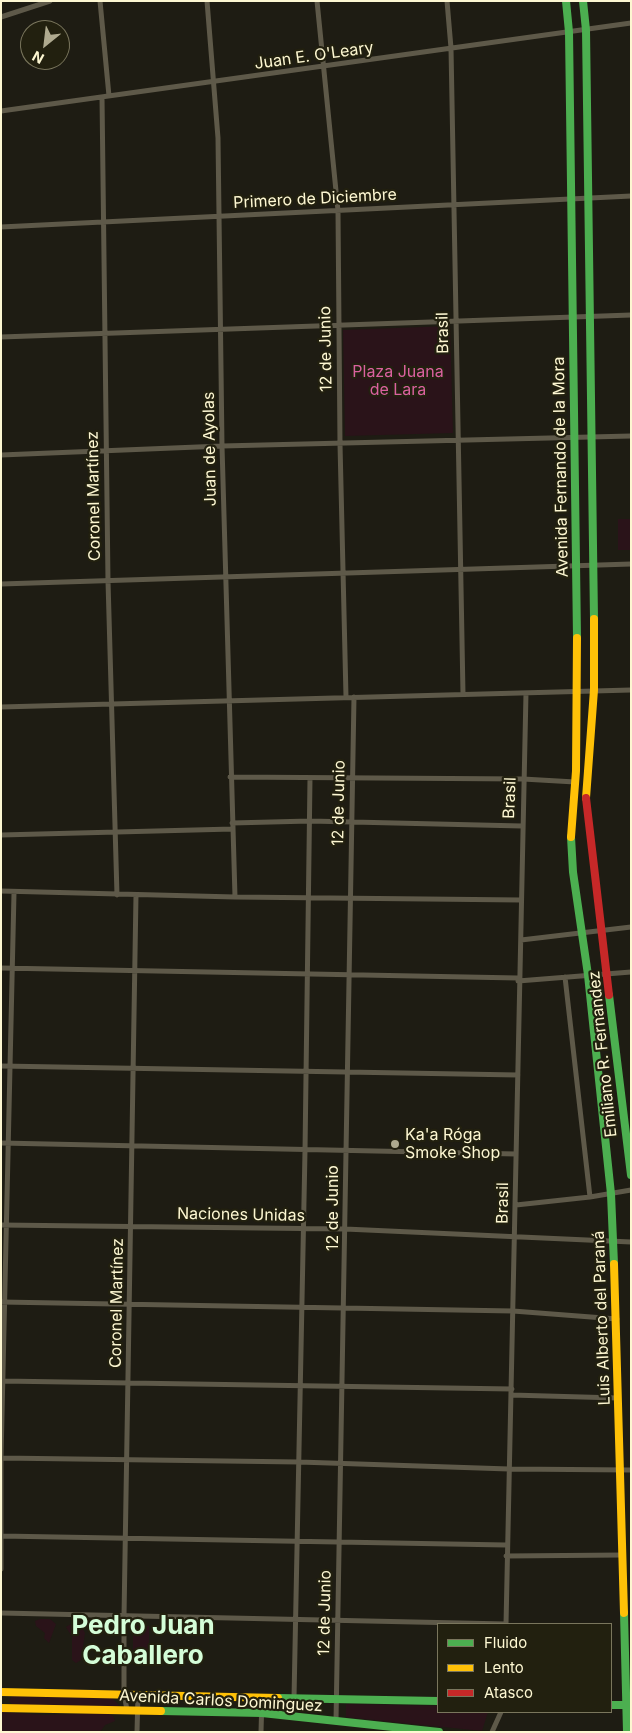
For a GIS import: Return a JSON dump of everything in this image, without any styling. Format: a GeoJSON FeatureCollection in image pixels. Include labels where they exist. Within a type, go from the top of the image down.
{"type":"FeatureCollection","features":[{"type":"Feature","properties":{"kind":"main road","name":"Avenida Fernando de la Mora"},"geometry":{"type":"LineString","coordinates":[[566,1],[569,32],[573,437],[577,566],[577,692],[575,782],[571,838],[573,872],[582,932]]}},
{"type":"Feature","properties":{"kind":"main road","name":"Avenida Fernando de la Mora"},"geometry":{"type":"LineString","coordinates":[[583,1],[586,30],[594,565],[594,690],[586,799],[603,930]]}},
{"type":"Feature","properties":{"kind":"main road","name":"Emiliano R. Fernandez"},"geometry":{"type":"LineString","coordinates":[[603,930],[631,1174]]}},
{"type":"Feature","properties":{"kind":"main road","name":"Luis Alberto del Paraná"},"geometry":{"type":"LineString","coordinates":[[582,932],[611,1194],[617,1320],[622,1555],[629,1705]]}},
{"type":"Feature","properties":{"kind":"main road","name":"Avenida Carlos Dominguez"},"geometry":{"type":"LineString","coordinates":[[1,1692],[437,1701]]}},
{"type":"Feature","properties":{"kind":"main road"},"geometry":{"type":"LineString","coordinates":[[612,1705],[629,1705],[627,1732]]}},
{"type":"Feature","properties":{"kind":"main road","name":"Avenida Carlos Dominguez"},"geometry":{"type":"LineString","coordinates":[[1,1708],[262,1713],[336,1720],[374,1729],[439,1732]]}},
{"type":"Feature","properties":{"kind":"street"},"geometry":{"type":"LineString","coordinates":[[1,17],[50,1]]}},
{"type":"Feature","properties":{"kind":"street"},"geometry":{"type":"LineString","coordinates":[[100,1],[109,96]]}},
{"type":"Feature","properties":{"kind":"street","name":"Juan de Ayolas"},"geometry":{"type":"LineString","coordinates":[[207,1],[218,138],[222,446],[230,777],[235,898]]}},
{"type":"Feature","properties":{"kind":"street","name":"12 de Junio"},"geometry":{"type":"LineString","coordinates":[[317,1],[338,211],[338,325],[346,697]]}},
{"type":"Feature","properties":{"kind":"street","name":"Brasil"},"geometry":{"type":"LineString","coordinates":[[447,1],[451,48],[455,205],[459,568],[463,694]]}},
{"type":"Feature","properties":{"kind":"street","name":"Juan E. O'Leary"},"geometry":{"type":"LineString","coordinates":[[1,111],[631,23]]}},
{"type":"Feature","properties":{"kind":"street","name":"Coronel Martínez"},"geometry":{"type":"LineString","coordinates":[[102,97],[110,704],[117,895]]}},
{"type":"Feature","properties":{"kind":"street","name":"Primero de Diciembre"},"geometry":{"type":"LineString","coordinates":[[1,226],[631,196]]}},
{"type":"Feature","properties":{"kind":"street"},"geometry":{"type":"LineString","coordinates":[[1,336],[631,316]]}},
{"type":"Feature","properties":{"kind":"street"},"geometry":{"type":"LineString","coordinates":[[1,455],[222,446],[631,436]]}},
{"type":"Feature","properties":{"kind":"street"},"geometry":{"type":"LineString","coordinates":[[1,584],[631,564]]}},
{"type":"Feature","properties":{"kind":"street"},"geometry":{"type":"LineString","coordinates":[[1,707],[631,690]]}},
{"type":"Feature","properties":{"kind":"street","name":"Brasil"},"geometry":{"type":"LineString","coordinates":[[506,1623],[506,1545],[510,1469],[516,1205],[518,980],[521,940],[526,693]]}},
{"type":"Feature","properties":{"kind":"street","name":"12 de Junio"},"geometry":{"type":"LineString","coordinates":[[336,1720],[351,779],[354,697]]}},
{"type":"Feature","properties":{"kind":"street"},"geometry":{"type":"LineString","coordinates":[[230,777],[523,779],[575,782]]}},
{"type":"Feature","properties":{"kind":"street","name":"12 de Junio"},"geometry":{"type":"LineString","coordinates":[[294,1698],[306,1151],[310,778]]}},
{"type":"Feature","properties":{"kind":"street"},"geometry":{"type":"LineString","coordinates":[[1,835],[114,832],[310,822],[522,826]]}},
{"type":"Feature","properties":{"kind":"street"},"geometry":{"type":"LineString","coordinates":[[1,891],[14,893],[235,898],[521,900]]}},
{"type":"Feature","properties":{"kind":"street"},"geometry":{"type":"LineString","coordinates":[[1,1569],[4,1225],[8,1144],[14,893]]}},
{"type":"Feature","properties":{"kind":"street","name":"Coronel Martínez"},"geometry":{"type":"LineString","coordinates":[[127,1710],[124,1694],[124,1616],[136,895]]}},
{"type":"Feature","properties":{"kind":"street"},"geometry":{"type":"LineString","coordinates":[[521,940],[631,927]]}},
{"type":"Feature","properties":{"kind":"street"},"geometry":{"type":"LineString","coordinates":[[1,968],[308,973],[518,980],[631,972]]}},
{"type":"Feature","properties":{"kind":"street"},"geometry":{"type":"LineString","coordinates":[[565,977],[590,1197]]}},
{"type":"Feature","properties":{"kind":"street"},"geometry":{"type":"LineString","coordinates":[[1,1066],[133,1070],[518,1075]]}},
{"type":"Feature","properties":{"kind":"street"},"geometry":{"type":"LineString","coordinates":[[1,1143],[346,1152],[516,1154]]}},
{"type":"Feature","properties":{"kind":"street"},"geometry":{"type":"LineString","coordinates":[[516,1205],[590,1197],[631,1190]]}},
{"type":"Feature","properties":{"kind":"street","name":"Naciones Unidas"},"geometry":{"type":"LineString","coordinates":[[4,1225],[345,1229],[613,1243],[631,1242]]}},
{"type":"Feature","properties":{"kind":"street"},"geometry":{"type":"LineString","coordinates":[[3,1302],[513,1311],[617,1320]]}},
{"type":"Feature","properties":{"kind":"street"},"geometry":{"type":"LineString","coordinates":[[2,1380],[342,1386],[618,1398]]}},
{"type":"Feature","properties":{"kind":"street"},"geometry":{"type":"LineString","coordinates":[[1,1458],[299,1462],[510,1469],[631,1470]]}},
{"type":"Feature","properties":{"kind":"street"},"geometry":{"type":"LineString","coordinates":[[1,1536],[506,1545]]}},
{"type":"Feature","properties":{"kind":"street"},"geometry":{"type":"LineString","coordinates":[[506,1556],[622,1555]]}},
{"type":"Feature","properties":{"kind":"street"},"geometry":{"type":"LineString","coordinates":[[1,1613],[464,1623]]}},
{"type":"Feature","properties":{"kind":"street"},"geometry":{"type":"LineString","coordinates":[[136,1732],[138,1694]]}},
{"type":"Feature","properties":{"kind":"street"},"geometry":{"type":"LineString","coordinates":[[261,1732],[262,1697]]}},
{"type":"Feature","properties":{"kind":"street"},"geometry":{"type":"LineString","coordinates":[[492,1732],[501,1713]]}},
{"type":"Feature","properties":{"kind":"green space","name":"Plaza Juana de Lara"},"geometry":{"type":"Polygon","coordinates":[[[450,326],[453,433],[345,436],[343,330],[450,326]]]}},
{"type":"Feature","properties":{"kind":"green space"},"geometry":{"type":"Polygon","coordinates":[[[618,519],[631,519],[631,550],[618,550],[618,519]]]}},
{"type":"Feature","properties":{"kind":"green space"},"geometry":{"type":"Polygon","coordinates":[[[50,1619],[56,1624],[49,1643],[44,1638],[45,1633],[36,1626],[35,1621],[50,1619]]]}},
{"type":"Feature","properties":{"kind":"green space"},"geometry":{"type":"Polygon","coordinates":[[[71,1624],[82,1627],[85,1633],[81,1660],[76,1663],[72,1660],[72,1637],[66,1627],[71,1624]]]}},
{"type":"Feature","properties":{"kind":"green space"},"geometry":{"type":"Polygon","coordinates":[[[133,1626],[149,1626],[149,1651],[133,1651],[133,1626]]]}},
{"type":"Feature","properties":{"kind":"green space"},"geometry":{"type":"Polygon","coordinates":[[[78,1689],[112,1698],[119,1705],[117,1707],[13,1705],[9,1701],[14,1692],[78,1689]]]}},
{"type":"Feature","properties":{"kind":"green space"},"geometry":{"type":"Polygon","coordinates":[[[346,1704],[437,1706],[437,1713],[488,1713],[482,1731],[346,1717],[346,1704]]]}},
{"type":"Feature","properties":{"kind":"green space"},"geometry":{"type":"Polygon","coordinates":[[[1,1712],[45,1715],[107,1713],[113,1716],[115,1721],[105,1725],[100,1732],[1,1732],[1,1712]]]}},
{"type":"Feature","properties":{"kind":"traffic: fast"},"geometry":{"type":"LineString","coordinates":[[566,1],[569,32],[577,638]]}},
{"type":"Feature","properties":{"kind":"traffic: fast"},"geometry":{"type":"LineString","coordinates":[[583,1],[586,30],[594,619]]}},
{"type":"Feature","properties":{"kind":"traffic: fast"},"geometry":{"type":"LineString","coordinates":[[571,837],[573,872],[588,975],[611,1194],[614,1264]]}},
{"type":"Feature","properties":{"kind":"traffic: fast"},"geometry":{"type":"LineString","coordinates":[[609,995],[631,1175]]}},
{"type":"Feature","properties":{"kind":"traffic: fast"},"geometry":{"type":"LineString","coordinates":[[624,1613],[627,1732]]}},
{"type":"Feature","properties":{"kind":"traffic: fast"},"geometry":{"type":"LineString","coordinates":[[278,1698],[437,1701]]}},
{"type":"Feature","properties":{"kind":"traffic: fast"},"geometry":{"type":"LineString","coordinates":[[612,1705],[631,1705]]}},
{"type":"Feature","properties":{"kind":"traffic: fast"},"geometry":{"type":"LineString","coordinates":[[161,1711],[262,1713],[439,1732]]}},
{"type":"Feature","properties":{"kind":"traffic: slow"},"geometry":{"type":"LineString","coordinates":[[586,798],[594,690],[594,619]]}},
{"type":"Feature","properties":{"kind":"traffic: slow"},"geometry":{"type":"LineString","coordinates":[[571,837],[576,771],[577,638]]}},
{"type":"Feature","properties":{"kind":"traffic: slow"},"geometry":{"type":"LineString","coordinates":[[614,1264],[624,1613]]}},
{"type":"Feature","properties":{"kind":"traffic: slow"},"geometry":{"type":"LineString","coordinates":[[1,1692],[278,1698]]}},
{"type":"Feature","properties":{"kind":"traffic: slow"},"geometry":{"type":"LineString","coordinates":[[1,1708],[161,1711]]}},
{"type":"Feature","properties":{"kind":"traffic: jam"},"geometry":{"type":"LineString","coordinates":[[586,798],[609,995]]}},
{"type":"Feature","properties":{"kind":"place","name":"Ka'a Róga Smoke Shop"},"geometry":{"type":"Point","coordinates":[395,1144]}},
{"type":"Feature","properties":{"kind":"district","name":"Pedro Juan Caballero"},"geometry":{"type":"Point","coordinates":[143,1641]}}]}
